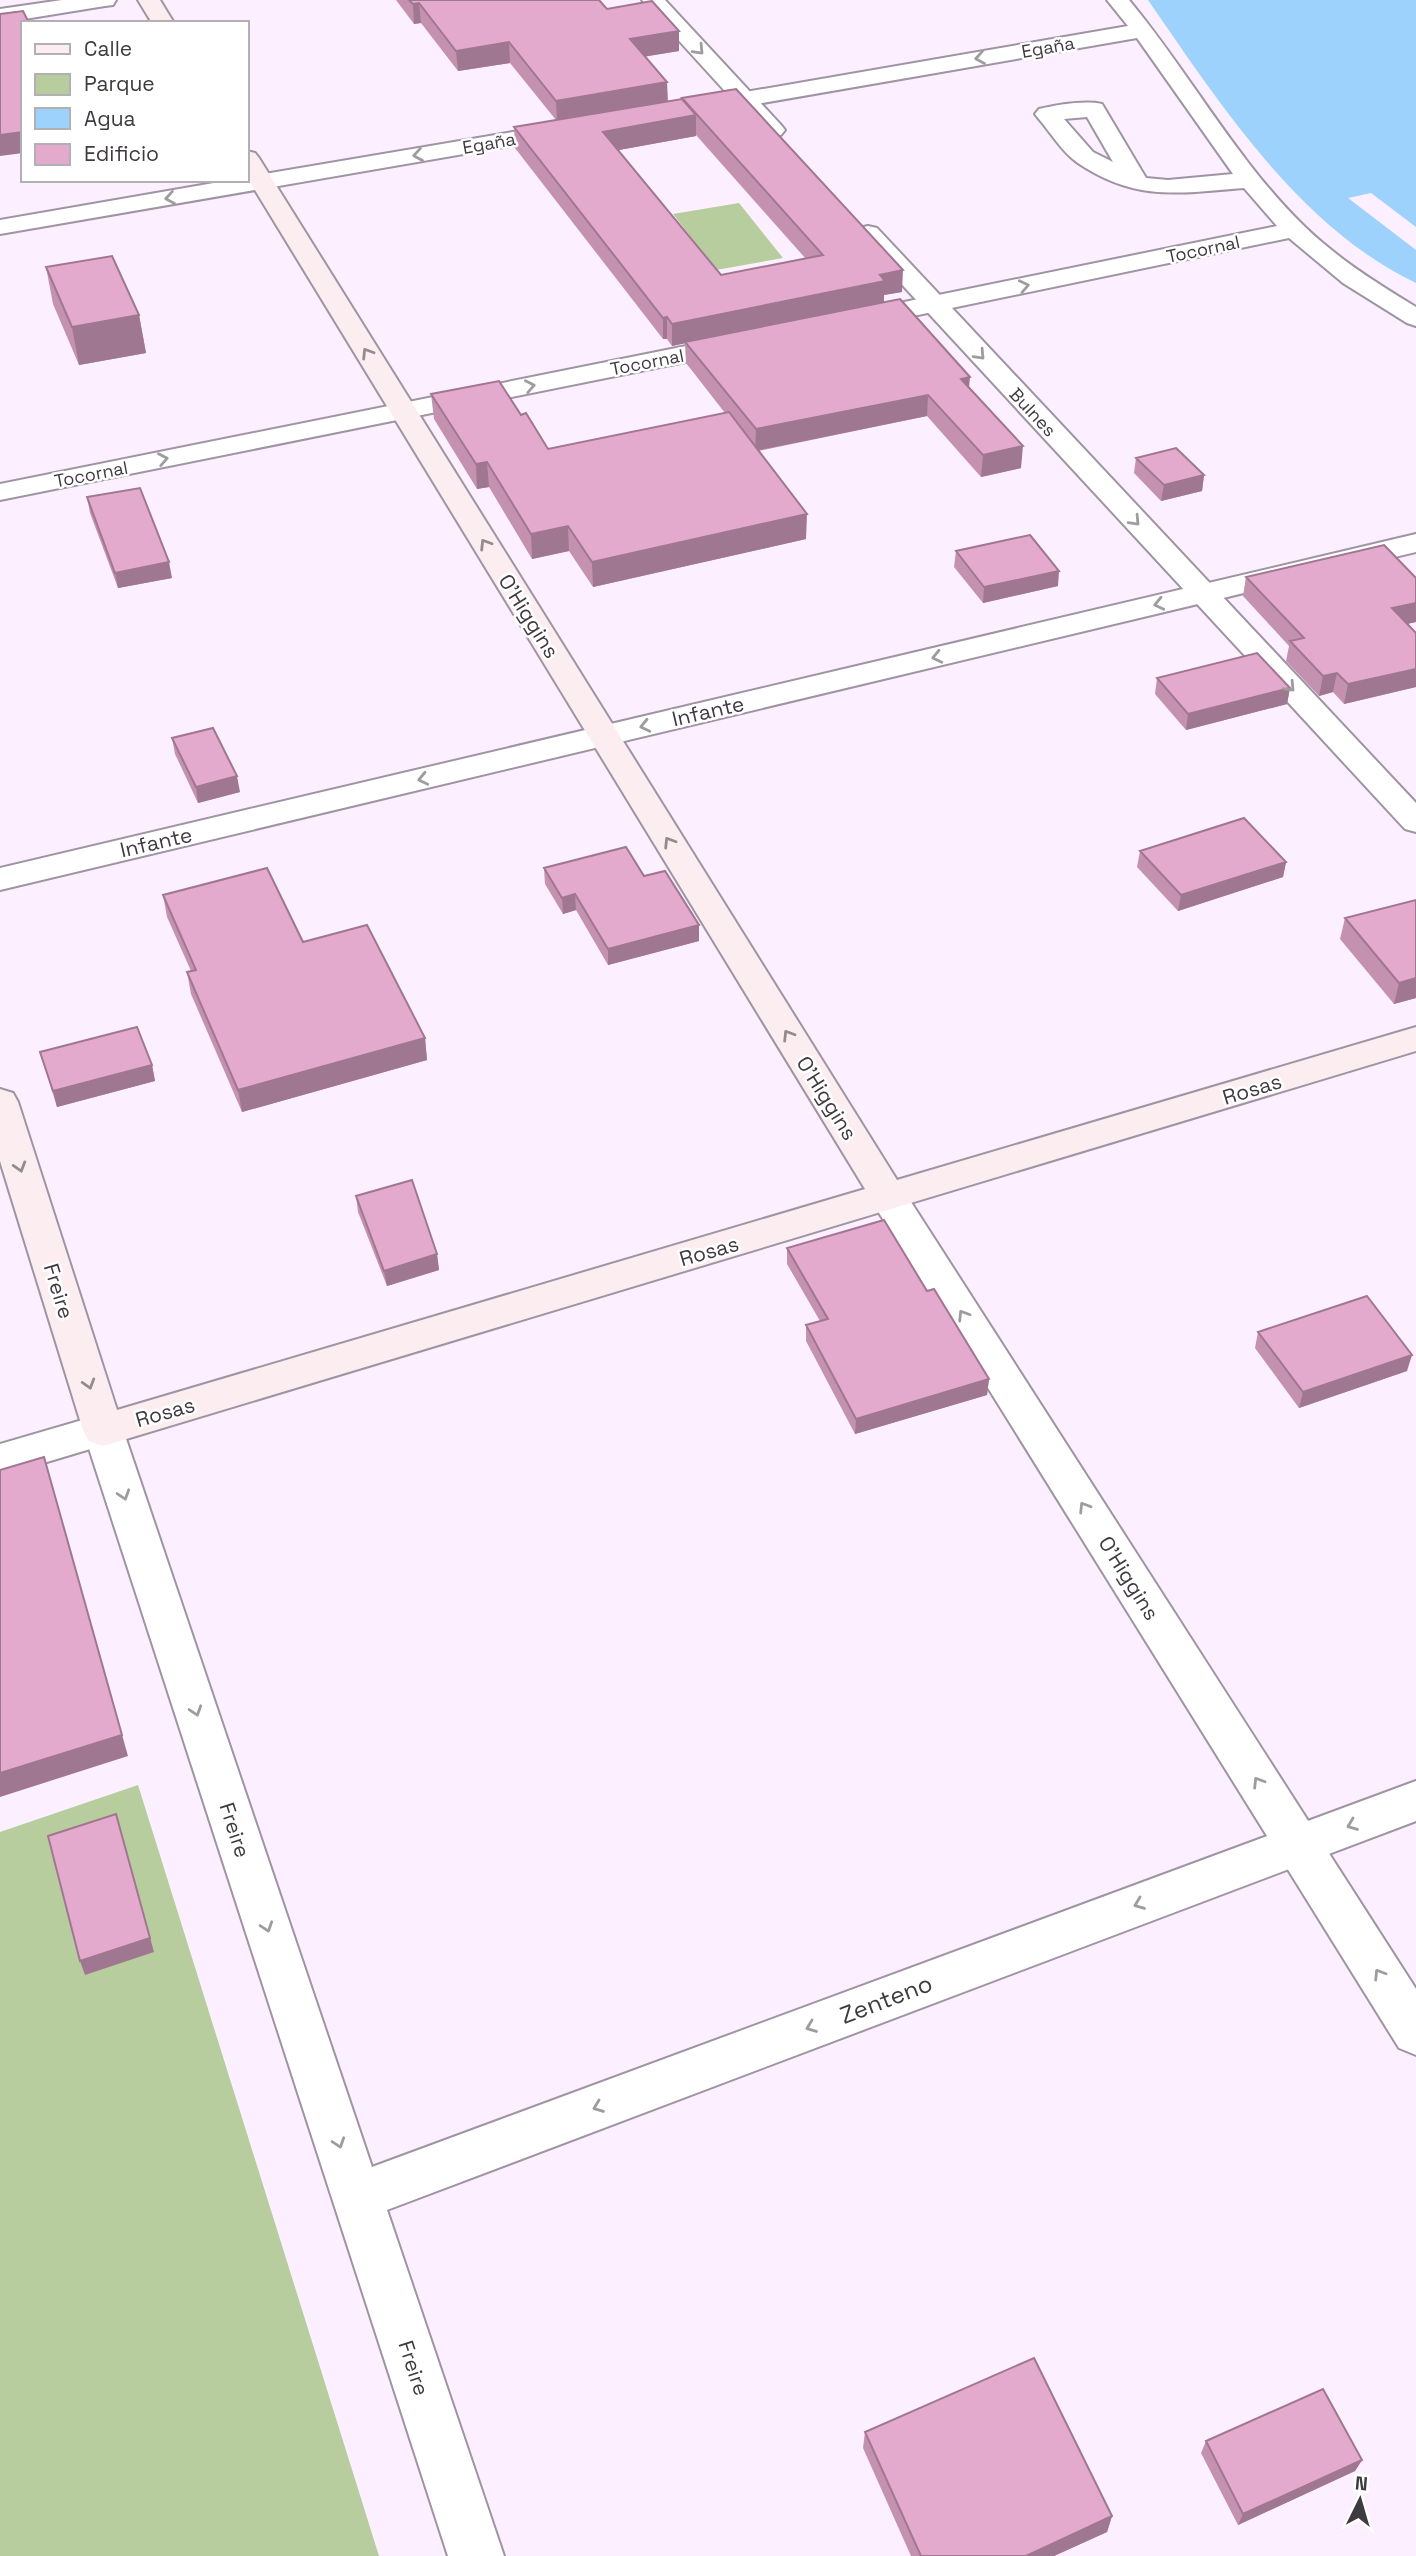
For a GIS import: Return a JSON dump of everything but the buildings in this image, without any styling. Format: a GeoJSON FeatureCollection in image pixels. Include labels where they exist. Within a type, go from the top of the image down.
{"type":"FeatureCollection","features":[{"type":"Feature","properties":{"kind":"main road"},"geometry":{"type":"LineString","coordinates":[[149,0],[162,21]]}},
{"type":"Feature","properties":{"kind":"main road","name":"O'Higgins"},"geometry":{"type":"LineString","coordinates":[[248,160],[889,1198]]}},
{"type":"Feature","properties":{"kind":"main road","name":"Rosas"},"geometry":{"type":"LineString","coordinates":[[103,1430],[1416,1039]]}},
{"type":"Feature","properties":{"kind":"main road","name":"Freire"},"geometry":{"type":"LineString","coordinates":[[0,1102],[103,1430]]}},
{"type":"Feature","properties":{"kind":"street"},"geometry":{"type":"LineString","coordinates":[[0,16],[105,0]]}},
{"type":"Feature","properties":{"kind":"street"},"geometry":{"type":"LineString","coordinates":[[653,0],[790,149]]}},
{"type":"Feature","properties":{"kind":"street"},"geometry":{"type":"LineString","coordinates":[[1118,0],[1144,30],[1252,180],[1293,230],[1372,292],[1416,318]]}},
{"type":"Feature","properties":{"kind":"street","name":"Egaña"},"geometry":{"type":"LineString","coordinates":[[676,111],[1144,30]]}},
{"type":"Feature","properties":{"kind":"street","name":"Egaña"},"geometry":{"type":"LineString","coordinates":[[0,227],[594,125]]}},
{"type":"Feature","properties":{"kind":"street"},"geometry":{"type":"LineString","coordinates":[[1138,184],[1168,187],[1252,180]]}},
{"type":"Feature","properties":{"kind":"street","name":"Bulnes"},"geometry":{"type":"LineString","coordinates":[[853,217],[1416,822]]}},
{"type":"Feature","properties":{"kind":"street","name":"Tocornal"},"geometry":{"type":"LineString","coordinates":[[838,324],[1293,230]]}},
{"type":"Feature","properties":{"kind":"street","name":"Tocornal"},"geometry":{"type":"LineString","coordinates":[[0,492],[757,340]]}},
{"type":"Feature","properties":{"kind":"street","name":"Infante"},"geometry":{"type":"LineString","coordinates":[[0,879],[1416,543]]}},
{"type":"Feature","properties":{"kind":"street","name":"O'Higgins"},"geometry":{"type":"LineString","coordinates":[[889,1198],[1416,2032]]}},
{"type":"Feature","properties":{"kind":"street","name":"Rosas"},"geometry":{"type":"LineString","coordinates":[[0,1460],[103,1430]]}},
{"type":"Feature","properties":{"kind":"street","name":"Freire"},"geometry":{"type":"LineString","coordinates":[[103,1430],[476,2556]]}},
{"type":"Feature","properties":{"kind":"street","name":"Zenteno"},"geometry":{"type":"LineString","coordinates":[[357,2197],[1416,1801]]}},
{"type":"Feature","properties":{"kind":"green space"},"geometry":{"type":"Polygon","coordinates":[[[739,203],[783,258],[716,270],[673,214],[739,203]]]}},
{"type":"Feature","properties":{"kind":"green space"},"geometry":{"type":"Polygon","coordinates":[[[138,1785],[379,2556],[0,2556],[0,1832],[138,1785]]]}},
{"type":"Feature","properties":{"kind":"water"},"geometry":{"type":"Polygon","coordinates":[[[1148,0],[1416,0],[1416,283],[1374,259],[1335,230],[1299,196],[1265,160],[1234,120],[1148,0]]]}},
{"type":"Feature","properties":{"kind":"pier"},"geometry":{"type":"Polygon","coordinates":[[[1371,193],[1416,227],[1416,250],[1348,198],[1371,193]]]}}]}
